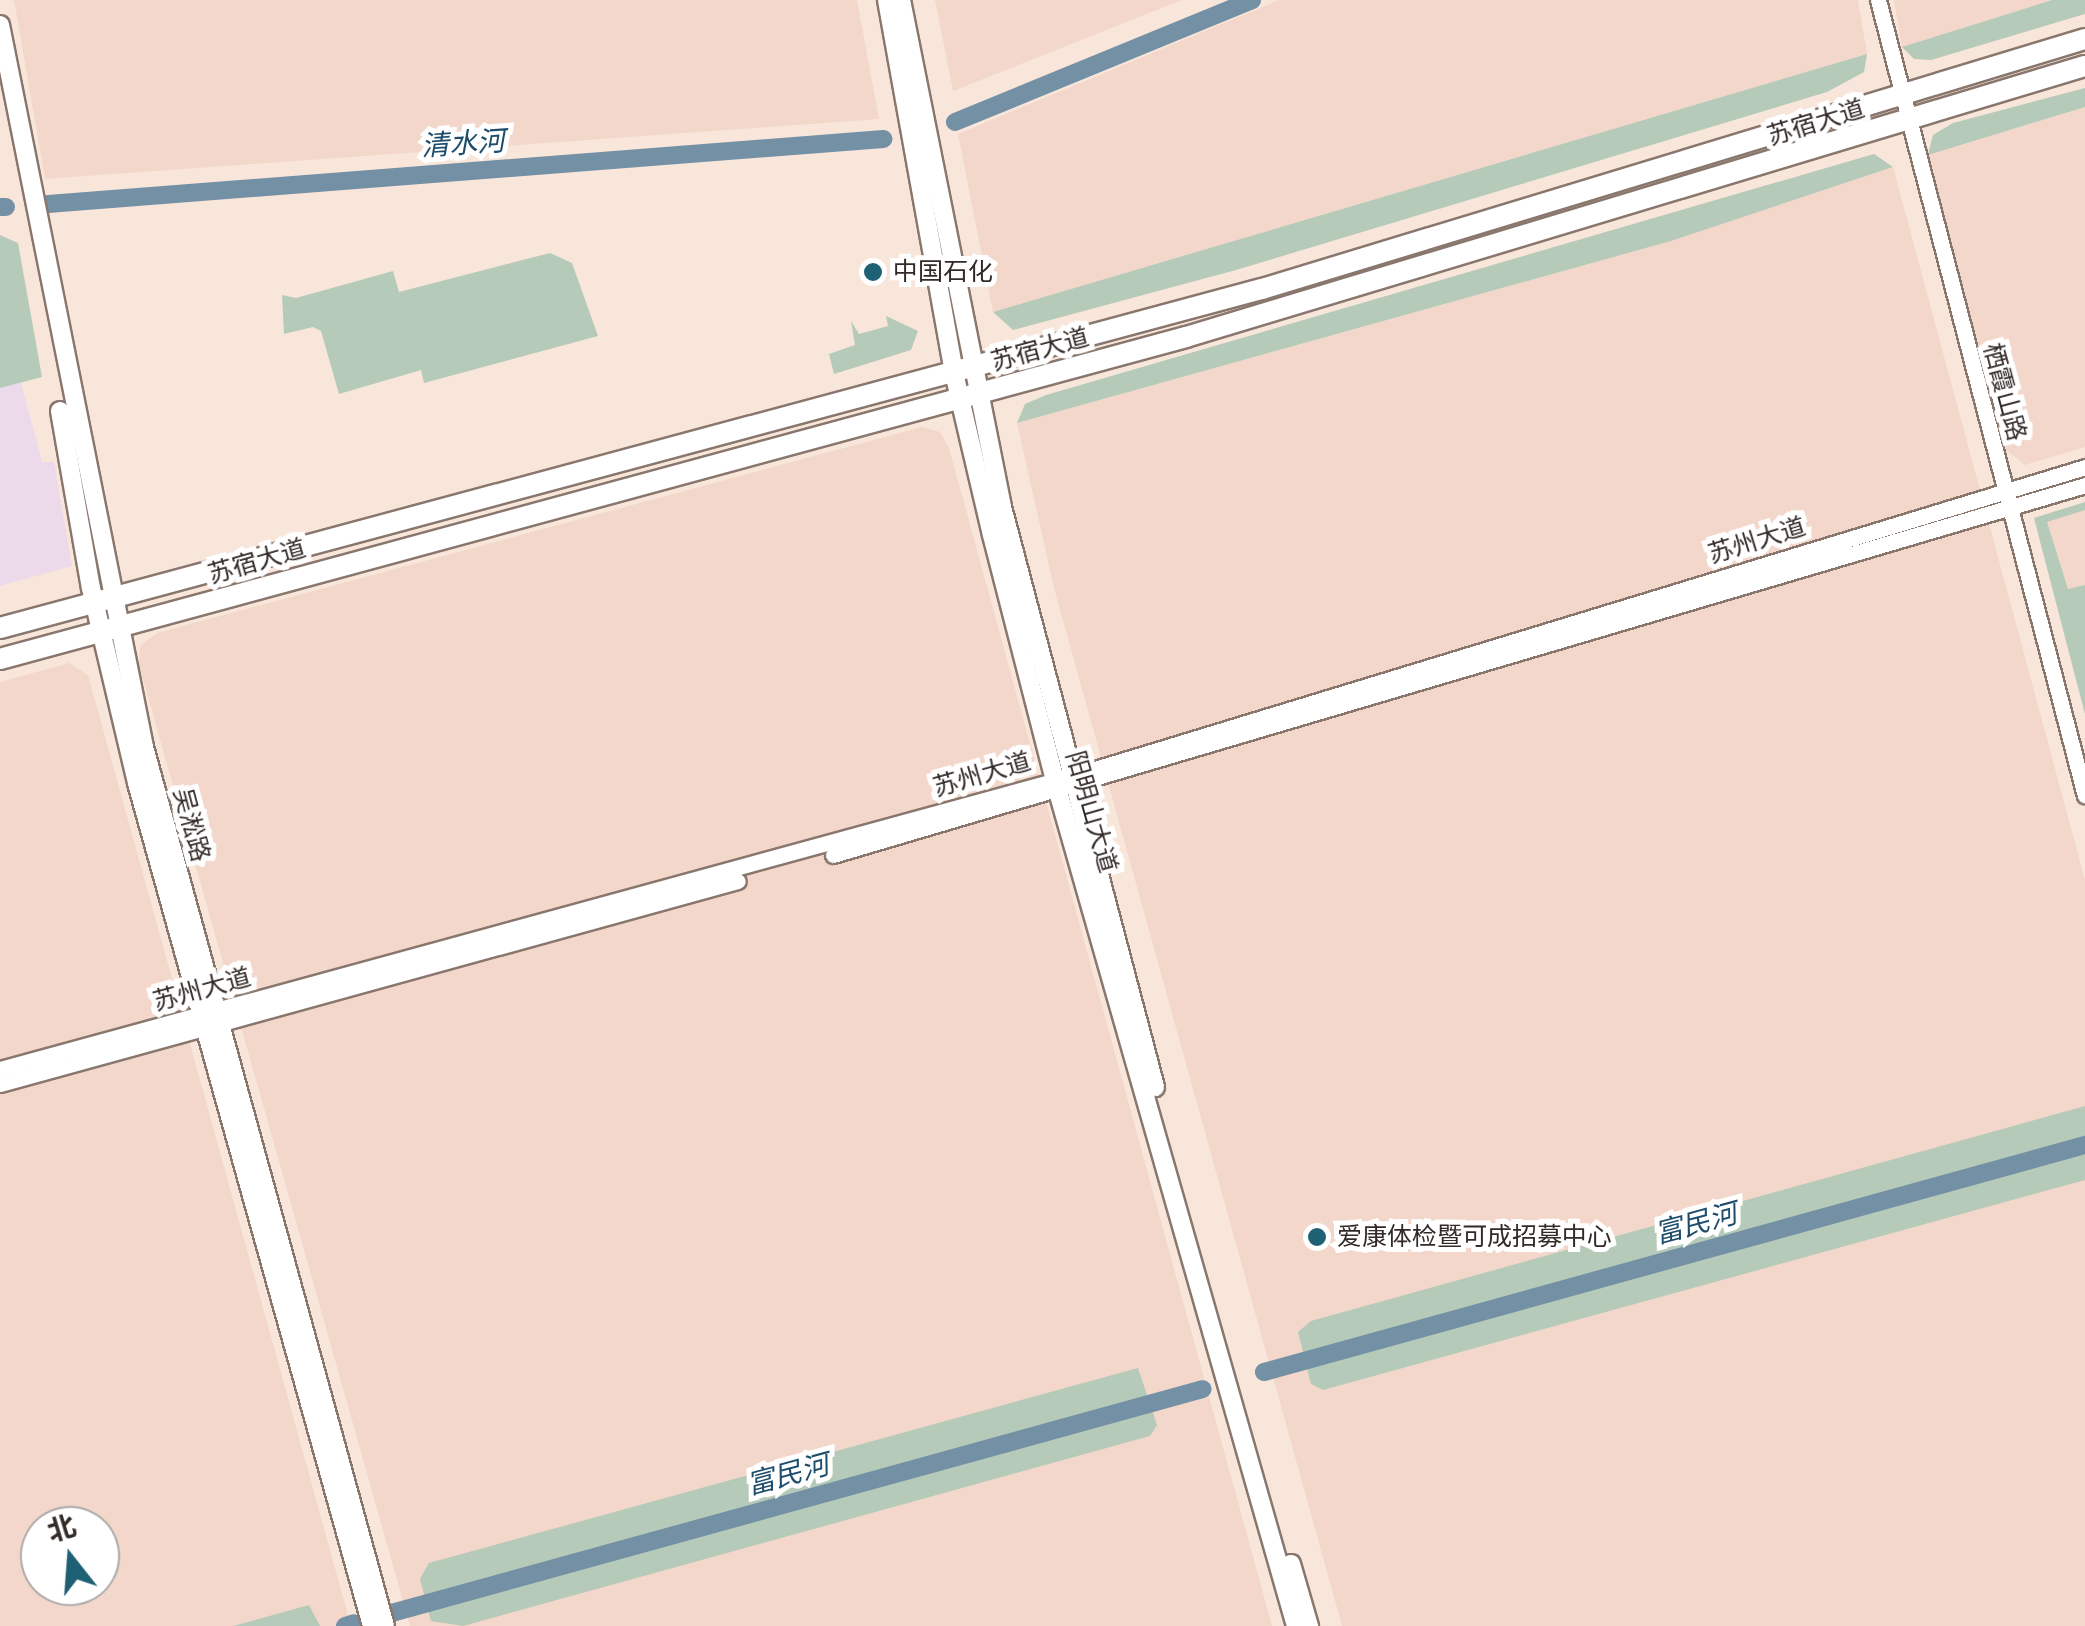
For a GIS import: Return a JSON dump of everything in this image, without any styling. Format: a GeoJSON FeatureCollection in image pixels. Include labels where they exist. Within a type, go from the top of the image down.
{"type":"FeatureCollection","features":[{"type":"Feature","properties":{"kind":"main road","name":"阳明山大道"},"geometry":{"type":"LineString","coordinates":[[887,0],[968,395],[1065,784],[1296,1626]]}},
{"type":"Feature","properties":{"kind":"main road","name":"阳明山大道"},"geometry":{"type":"LineString","coordinates":[[901,0],[963,370]]}},
{"type":"Feature","properties":{"kind":"main road","name":"吴淞路"},"geometry":{"type":"LineString","coordinates":[[0,25],[102,599]]}},
{"type":"Feature","properties":{"kind":"main road","name":"苏宿大道"},"geometry":{"type":"LineString","coordinates":[[0,628],[1262,289],[2085,39]]}},
{"type":"Feature","properties":{"kind":"main road","name":"苏宿大道"},"geometry":{"type":"LineString","coordinates":[[0,659],[1186,337],[2085,66]]}},
{"type":"Feature","properties":{"kind":"main road","name":"吴淞路"},"geometry":{"type":"LineString","coordinates":[[0,91],[109,631],[372,1626]]}},
{"type":"Feature","properties":{"kind":"main road","name":"阳明山大道"},"geometry":{"type":"LineString","coordinates":[[1065,784],[1309,1626]]}},
{"type":"Feature","properties":{"kind":"main road","name":"吴淞路"},"geometry":{"type":"LineString","coordinates":[[210,1021],[385,1626]]}},
{"type":"Feature","properties":{"kind":"street","name":"栖霞山路"},"geometry":{"type":"LineString","coordinates":[[1878,0],[1899,98],[2085,796]]}},
{"type":"Feature","properties":{"kind":"street","name":"苏州大道"},"geometry":{"type":"LineString","coordinates":[[2007,500],[2085,467]]}},
{"type":"Feature","properties":{"kind":"street","name":"苏州大道"},"geometry":{"type":"LineString","coordinates":[[0,1084],[210,1021],[1065,784],[2007,500],[2085,484]]}},
{"type":"Feature","properties":{"kind":"street","name":"苏州大道"},"geometry":{"type":"LineString","coordinates":[[0,1069],[210,1021]]}},
{"type":"Feature","properties":{"kind":"shaded area"},"geometry":{"type":"Polygon","coordinates":[[[14,0],[857,0],[879,119],[45,179],[14,0]]]}},
{"type":"Feature","properties":{"kind":"shaded area"},"geometry":{"type":"Polygon","coordinates":[[[935,0],[1182,0],[953,91],[935,0]]]}},
{"type":"Feature","properties":{"kind":"shaded area"},"geometry":{"type":"Polygon","coordinates":[[[1279,0],[1858,0],[1867,54],[993,312],[958,134],[1279,0]]]}},
{"type":"Feature","properties":{"kind":"shaded area"},"geometry":{"type":"Polygon","coordinates":[[[1894,0],[2052,0],[1902,47],[1894,0]]]}},
{"type":"Feature","properties":{"kind":"shaded area"},"geometry":{"type":"Polygon","coordinates":[[[2085,107],[2085,447],[2025,465],[2006,450],[1928,155],[2085,107]]]}},
{"type":"Feature","properties":{"kind":"shaded area"},"geometry":{"type":"Polygon","coordinates":[[[1893,167],[2085,880],[2085,1626],[1342,1626],[1054,588],[1017,423],[1671,241],[1893,167]]]}},
{"type":"Feature","properties":{"kind":"shaded area"},"geometry":{"type":"Polygon","coordinates":[[[21,382],[42,462],[54,462],[72,566],[0,586],[0,388],[21,382]]]}},
{"type":"Feature","properties":{"kind":"shaded area"},"geometry":{"type":"Polygon","coordinates":[[[922,427],[940,432],[949,448],[1272,1626],[410,1626],[139,665],[140,646],[157,633],[922,427]]]}},
{"type":"Feature","properties":{"kind":"shaded area"},"geometry":{"type":"Polygon","coordinates":[[[2085,502],[2085,714],[2034,518],[2085,502]]]}},
{"type":"Feature","properties":{"kind":"shaded area"},"geometry":{"type":"Polygon","coordinates":[[[69,663],[88,675],[351,1626],[0,1626],[0,682],[69,663]]]}},
{"type":"Feature","properties":{"kind":"green space"},"geometry":{"type":"Polygon","coordinates":[[[2052,0],[2085,0],[2085,14],[1931,60],[1914,59],[1902,47],[2052,0]]]}},
{"type":"Feature","properties":{"kind":"green space"},"geometry":{"type":"Polygon","coordinates":[[[1867,54],[1864,72],[1827,92],[1236,270],[1013,330],[993,312],[1867,54]]]}},
{"type":"Feature","properties":{"kind":"green space"},"geometry":{"type":"Polygon","coordinates":[[[2085,88],[2085,107],[1928,155],[1933,135],[1953,123],[2085,88]]]}},
{"type":"Feature","properties":{"kind":"green space"},"geometry":{"type":"Polygon","coordinates":[[[1874,154],[1893,167],[1671,241],[1017,423],[1025,404],[1046,395],[1874,154]]]}},
{"type":"Feature","properties":{"kind":"green space"},"geometry":{"type":"Polygon","coordinates":[[[0,235],[18,243],[42,377],[0,388],[0,235]]]}},
{"type":"Feature","properties":{"kind":"green space"},"geometry":{"type":"Polygon","coordinates":[[[550,253],[572,263],[598,336],[424,383],[421,370],[339,394],[321,331],[313,327],[284,334],[282,295],[296,298],[393,271],[399,292],[550,253]]]}},
{"type":"Feature","properties":{"kind":"green space"},"geometry":{"type":"Polygon","coordinates":[[[886,316],[918,331],[911,350],[834,374],[829,354],[855,345],[851,321],[859,334],[888,326],[886,316]]]}},
{"type":"Feature","properties":{"kind":"green space"},"geometry":{"type":"Polygon","coordinates":[[[2085,502],[2085,510],[2047,522],[2068,589],[2085,585],[2085,714],[2034,518],[2085,502]]]}},
{"type":"Feature","properties":{"kind":"green space"},"geometry":{"type":"Polygon","coordinates":[[[2085,1106],[2085,1180],[1323,1390],[1311,1384],[1298,1332],[1311,1321],[2085,1106]]]}},
{"type":"Feature","properties":{"kind":"green space"},"geometry":{"type":"Polygon","coordinates":[[[1138,1368],[1157,1425],[1150,1436],[463,1626],[431,1621],[420,1579],[429,1563],[1138,1368]]]}},
{"type":"Feature","properties":{"kind":"green space"},"geometry":{"type":"Polygon","coordinates":[[[309,1605],[320,1626],[233,1626],[309,1605]]]}},
{"type":"Feature","properties":{"kind":"waterway","name":"清水河"},"geometry":{"type":"LineString","coordinates":[[955,122],[1252,0]]}},
{"type":"Feature","properties":{"kind":"waterway","name":"清水河"},"geometry":{"type":"LineString","coordinates":[[48,204],[883,139]]}},
{"type":"Feature","properties":{"kind":"waterway","name":"清水河"},"geometry":{"type":"LineString","coordinates":[[0,207],[6,207]]}},
{"type":"Feature","properties":{"kind":"waterway","name":"富民河"},"geometry":{"type":"LineString","coordinates":[[1264,1372],[2085,1145]]}},
{"type":"Feature","properties":{"kind":"waterway","name":"富民河"},"geometry":{"type":"LineString","coordinates":[[388,1614],[1203,1389]]}},
{"type":"Feature","properties":{"kind":"waterway","name":"富民河"},"geometry":{"type":"LineString","coordinates":[[345,1626],[354,1623]]}},
{"type":"Feature","properties":{"kind":"place","name":"中国石化"},"geometry":{"type":"Point","coordinates":[873,272]}},
{"type":"Feature","properties":{"kind":"place","name":"爱康体检暨可成招募中心"},"geometry":{"type":"Point","coordinates":[1317,1237]}}]}
